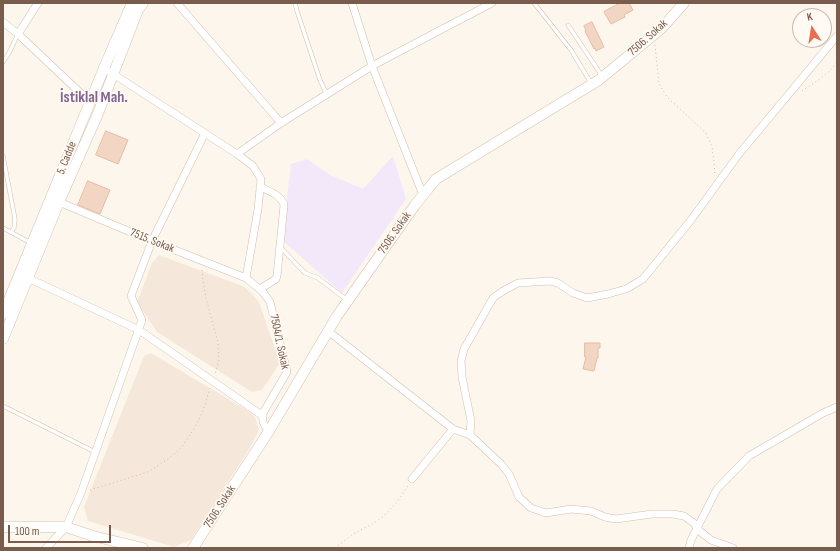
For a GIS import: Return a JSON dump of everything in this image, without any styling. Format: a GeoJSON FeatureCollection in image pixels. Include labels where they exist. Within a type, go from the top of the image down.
{"type":"FeatureCollection","features":[{"type":"Feature","properties":{"kind":"street"},"geometry":{"type":"LineString","coordinates":[[18,34],[38,3]]}},
{"type":"Feature","properties":{"kind":"street","name":"5. Cadde"},"geometry":{"type":"LineString","coordinates":[[3,314],[132,3]]}},
{"type":"Feature","properties":{"kind":"street"},"geometry":{"type":"LineString","coordinates":[[3,339],[59,202],[97,116],[138,10],[143,3]]}},
{"type":"Feature","properties":{"kind":"street"},"geometry":{"type":"LineString","coordinates":[[177,3],[281,123]]}},
{"type":"Feature","properties":{"kind":"street"},"geometry":{"type":"LineString","coordinates":[[352,3],[372,66],[423,195]]}},
{"type":"Feature","properties":{"kind":"street"},"geometry":{"type":"LineString","coordinates":[[237,154],[281,123],[372,66],[492,3]]}},
{"type":"Feature","properties":{"kind":"street","name":"7506. Sokak"},"geometry":{"type":"LineString","coordinates":[[193,548],[269,431],[347,300],[415,205],[436,179],[603,77],[662,28],[684,3]]}},
{"type":"Feature","properties":{"kind":"street"},"geometry":{"type":"LineString","coordinates":[[3,22],[18,34],[90,102]]}},
{"type":"Feature","properties":{"kind":"street"},"geometry":{"type":"LineString","coordinates":[[470,435],[471,421],[462,377],[461,361],[464,349],[493,298],[518,283],[550,281],[587,298],[626,290],[643,279],[691,220],[739,154],[837,36]]}},
{"type":"Feature","properties":{"kind":"street"},"geometry":{"type":"LineString","coordinates":[[104,68],[237,154],[253,166],[261,179],[258,209],[246,278]]}},
{"type":"Feature","properties":{"kind":"street"},"geometry":{"type":"LineString","coordinates":[[46,548],[66,527],[81,493],[142,320],[131,296],[152,241],[205,133]]}},
{"type":"Feature","properties":{"kind":"street"},"geometry":{"type":"LineString","coordinates":[[260,187],[277,195],[284,205],[277,276],[276,279],[260,289]]}},
{"type":"Feature","properties":{"kind":"street","name":"7515. Sokak"},"geometry":{"type":"LineString","coordinates":[[59,202],[246,278]]}},
{"type":"Feature","properties":{"kind":"street"},"geometry":{"type":"LineString","coordinates":[[28,278],[139,330],[263,416],[262,420],[264,426],[269,431]]}},
{"type":"Feature","properties":{"kind":"street","name":"7504/1. Sokak"},"geometry":{"type":"LineString","coordinates":[[246,278],[260,289],[270,302],[287,372],[263,413],[263,416]]}},
{"type":"Feature","properties":{"kind":"street"},"geometry":{"type":"LineString","coordinates":[[328,331],[453,429],[470,435],[501,464],[509,474],[519,497],[531,508],[546,513],[571,509],[590,511],[605,517],[616,519],[652,514],[673,514],[684,516],[695,524],[690,548]]}},
{"type":"Feature","properties":{"kind":"street"},"geometry":{"type":"LineString","coordinates":[[694,534],[717,489],[749,456],[823,413],[837,407]]}},
{"type":"Feature","properties":{"kind":"street"},"geometry":{"type":"LineString","coordinates":[[412,479],[453,429]]}},
{"type":"Feature","properties":{"kind":"street"},"geometry":{"type":"LineString","coordinates":[[3,527],[66,527],[93,536],[143,548]]}},
{"type":"Feature","properties":{"kind":"street"},"geometry":{"type":"LineString","coordinates":[[694,534],[733,548]]}},
{"type":"Feature","properties":{"kind":"lane"},"geometry":{"type":"LineString","coordinates":[[295,3],[296,11],[320,80],[327,94]]}},
{"type":"Feature","properties":{"kind":"lane"},"geometry":{"type":"LineString","coordinates":[[534,3],[571,50],[592,84]]}},
{"type":"Feature","properties":{"kind":"lane"},"geometry":{"type":"LineString","coordinates":[[568,25],[603,77]]}},
{"type":"Feature","properties":{"kind":"lane"},"geometry":{"type":"LineString","coordinates":[[3,62],[18,34]]}},
{"type":"Feature","properties":{"kind":"lane"},"geometry":{"type":"LineString","coordinates":[[3,156],[15,219],[12,232]]}},
{"type":"Feature","properties":{"kind":"lane"},"geometry":{"type":"LineString","coordinates":[[3,228],[32,244]]}},
{"type":"Feature","properties":{"kind":"lane"},"geometry":{"type":"LineString","coordinates":[[280,247],[305,273],[318,278],[347,300]]}},
{"type":"Feature","properties":{"kind":"lane"},"geometry":{"type":"LineString","coordinates":[[3,406],[95,452]]}},
{"type":"Feature","properties":{"kind":"path"},"geometry":{"type":"LineString","coordinates":[[654,34],[659,84],[667,97],[706,133],[712,146],[715,187]]}},
{"type":"Feature","properties":{"kind":"path"},"geometry":{"type":"LineString","coordinates":[[800,92],[820,80],[837,62]]}},
{"type":"Feature","properties":{"kind":"path"},"geometry":{"type":"LineString","coordinates":[[81,493],[148,472],[168,459],[181,448],[194,429],[203,411],[219,360],[218,343],[206,298],[202,261]]}},
{"type":"Feature","properties":{"kind":"path"},"geometry":{"type":"LineString","coordinates":[[335,548],[353,534],[374,524],[384,516],[398,501],[412,479]]}},
{"type":"Feature","properties":{"kind":"shaded area"},"geometry":{"type":"Polygon","coordinates":[[[393,156],[406,199],[342,293],[282,240],[291,164],[307,159],[330,175],[363,189],[393,156]]]}},
{"type":"Feature","properties":{"kind":"shaded area"},"geometry":{"type":"Polygon","coordinates":[[[159,255],[245,287],[259,302],[280,363],[262,390],[252,392],[157,332],[137,302],[152,263],[159,255]]]}},
{"type":"Feature","properties":{"kind":"shaded area"},"geometry":{"type":"Polygon","coordinates":[[[151,353],[245,409],[255,417],[259,430],[248,451],[191,540],[174,547],[88,521],[84,507],[144,356],[151,353]]]}},
{"type":"Feature","properties":{"kind":"building"},"geometry":{"type":"Polygon","coordinates":[[[620,3],[629,3],[633,10],[624,15],[625,17],[611,24],[604,12],[620,3]]]}},
{"type":"Feature","properties":{"kind":"building"},"geometry":{"type":"Polygon","coordinates":[[[592,22],[604,47],[596,51],[585,31],[584,26],[592,22]]]}},
{"type":"Feature","properties":{"kind":"building"},"geometry":{"type":"Polygon","coordinates":[[[106,131],[128,140],[118,164],[96,155],[106,131]]]}},
{"type":"Feature","properties":{"kind":"building"},"geometry":{"type":"Polygon","coordinates":[[[88,181],[110,190],[100,214],[78,205],[88,181]]]}},
{"type":"Feature","properties":{"kind":"building"},"geometry":{"type":"Polygon","coordinates":[[[585,343],[600,343],[594,371],[583,369],[586,357],[585,343]]]}},
{"type":"Feature","properties":{"kind":"district","name":"İstiklal Mah."},"geometry":{"type":"Point","coordinates":[94,98]}}]}
